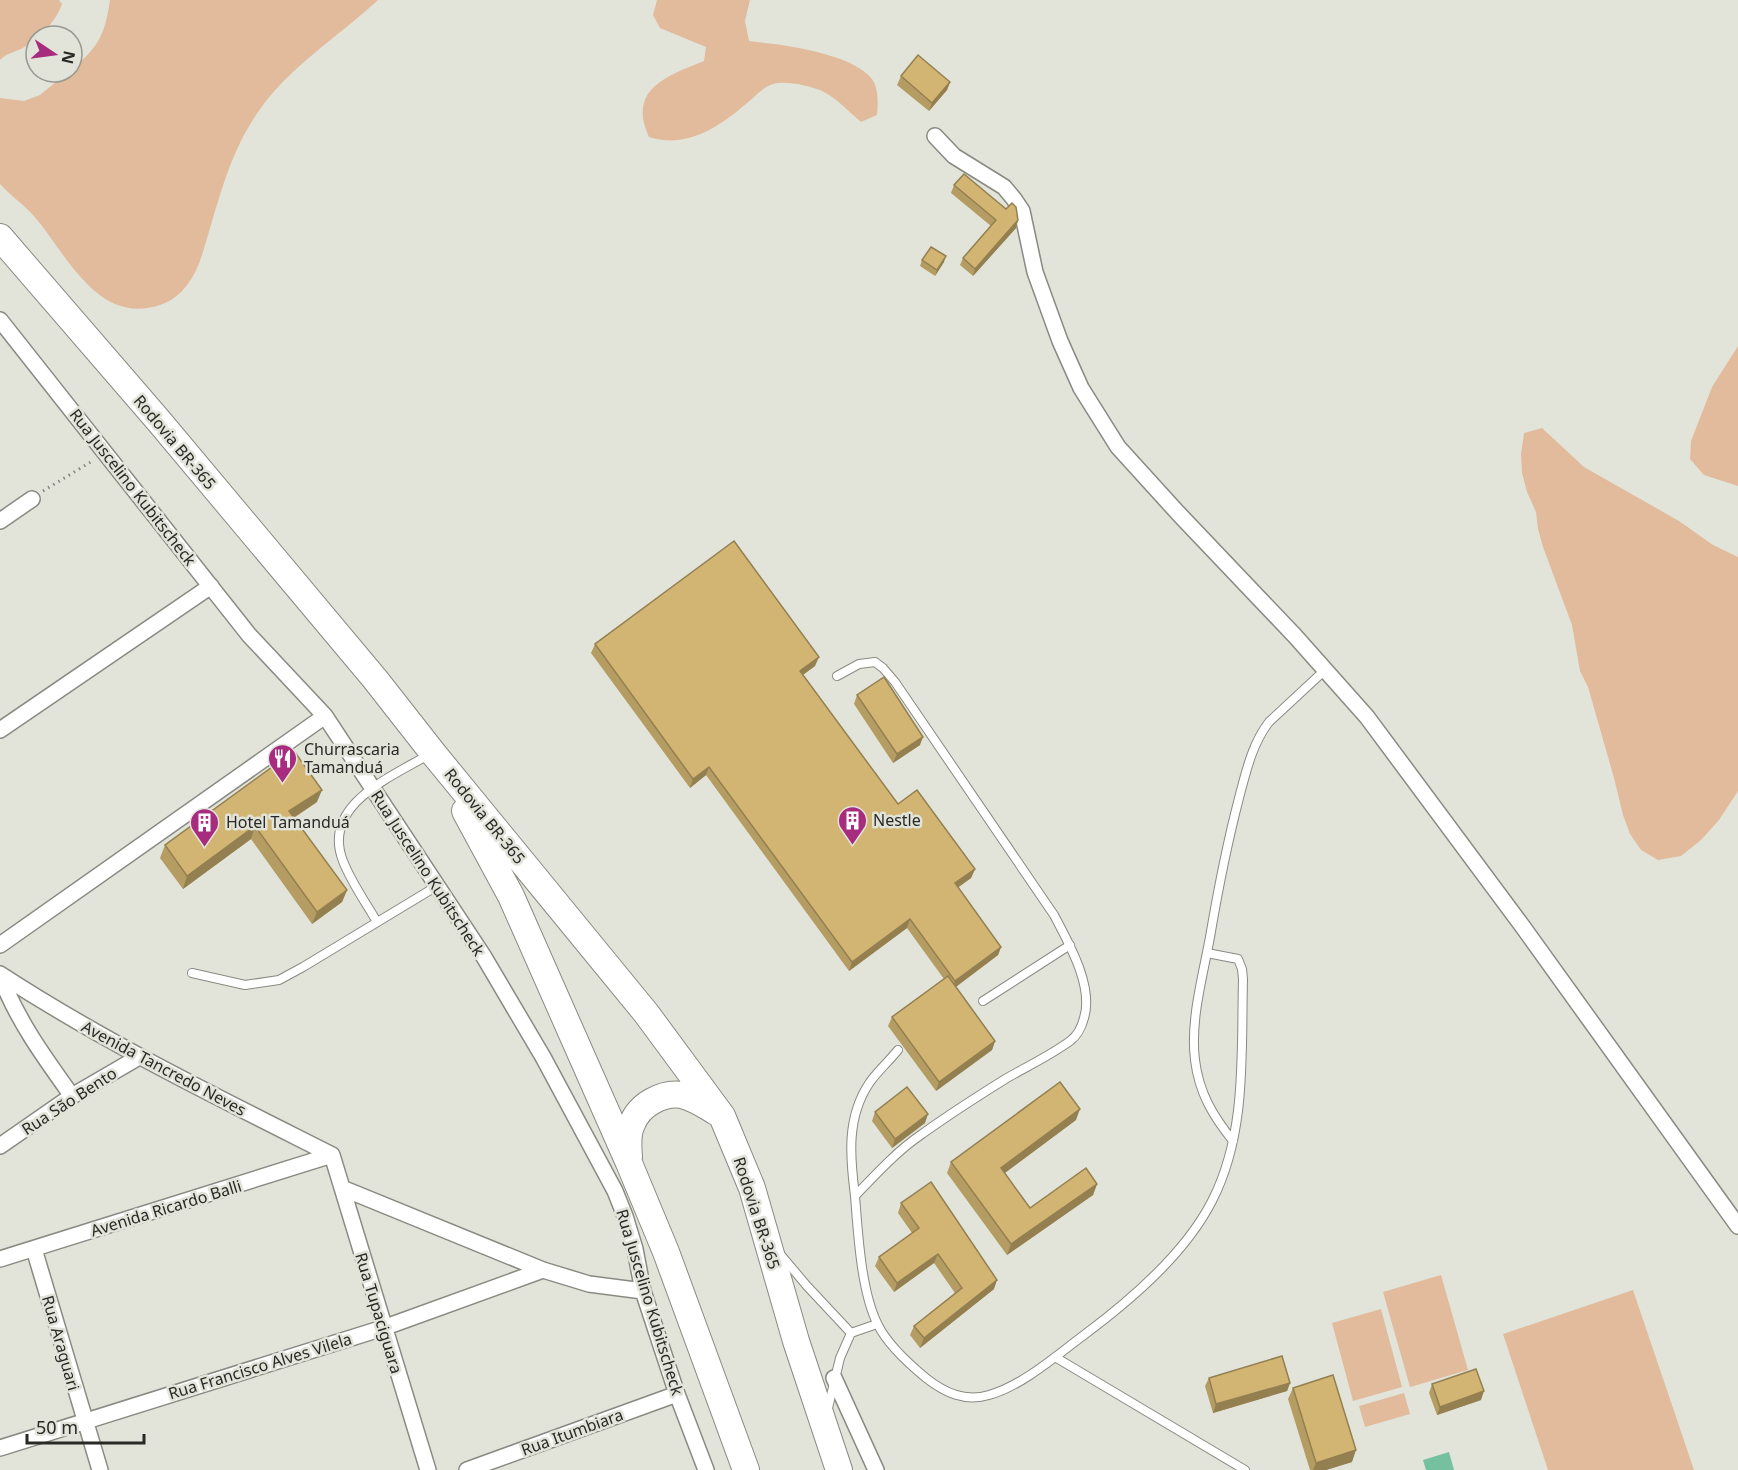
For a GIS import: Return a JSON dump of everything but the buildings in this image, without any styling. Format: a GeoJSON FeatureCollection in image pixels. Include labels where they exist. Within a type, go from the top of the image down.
{"type":"FeatureCollection","features":[{"type":"Feature","properties":{"kind":"main road","name":"Rodovia BR-365"},"geometry":{"type":"LineString","coordinates":[[0,237],[150,411],[375,679],[646,1013],[722,1116],[752,1188],[825,1431],[839,1470]]}},
{"type":"Feature","properties":{"kind":"main road"},"geometry":{"type":"LineString","coordinates":[[433,753],[511,896],[629,1163],[666,1252],[746,1470]]}},
{"type":"Feature","properties":{"kind":"main road"},"geometry":{"type":"LineString","coordinates":[[629,1163],[628,1146],[632,1122],[644,1106],[655,1099],[670,1094],[684,1096],[698,1101],[722,1116]]}},
{"type":"Feature","properties":{"kind":"street"},"geometry":{"type":"LineString","coordinates":[[935,136],[954,156],[1004,187],[1022,212],[1035,272],[1060,341],[1081,388],[1118,447],[1367,717],[1524,927],[1738,1226]]}},
{"type":"Feature","properties":{"kind":"street","name":"Rua Juscelino Kubitscheck"},"geometry":{"type":"LineString","coordinates":[[0,320],[249,635],[325,716],[484,957],[599,1159],[625,1216],[635,1249],[643,1291],[677,1394],[706,1470]]}},
{"type":"Feature","properties":{"kind":"street"},"geometry":{"type":"LineString","coordinates":[[0,520],[32,499]]}},
{"type":"Feature","properties":{"kind":"street"},"geometry":{"type":"LineString","coordinates":[[0,730],[211,586]]}},
{"type":"Feature","properties":{"kind":"street"},"geometry":{"type":"LineString","coordinates":[[0,945],[325,716]]}},
{"type":"Feature","properties":{"kind":"street"},"geometry":{"type":"LineString","coordinates":[[0,975],[10,1004],[72,1096]]}},
{"type":"Feature","properties":{"kind":"street","name":"Avenida Tancredo Neves"},"geometry":{"type":"LineString","coordinates":[[0,975],[139,1057],[332,1155]]}},
{"type":"Feature","properties":{"kind":"street","name":"Rua São Bento"},"geometry":{"type":"LineString","coordinates":[[0,1146],[72,1096],[139,1057]]}},
{"type":"Feature","properties":{"kind":"street","name":"Rua Tupaciguara"},"geometry":{"type":"LineString","coordinates":[[332,1155],[428,1470]]}},
{"type":"Feature","properties":{"kind":"street","name":"Avenida Ricardo Balli"},"geometry":{"type":"LineString","coordinates":[[0,1259],[332,1155]]}},
{"type":"Feature","properties":{"kind":"street"},"geometry":{"type":"LineString","coordinates":[[342,1188],[543,1270],[589,1284],[643,1291]]}},
{"type":"Feature","properties":{"kind":"street","name":"Rua Araguari"},"geometry":{"type":"LineString","coordinates":[[34,1249],[99,1470]]}},
{"type":"Feature","properties":{"kind":"street","name":"Rua Francisco Alves Vilela"},"geometry":{"type":"LineString","coordinates":[[0,1448],[383,1328],[543,1270]]}},
{"type":"Feature","properties":{"kind":"street"},"geometry":{"type":"LineString","coordinates":[[834,1378],[876,1470]]}},
{"type":"Feature","properties":{"kind":"street","name":"Rua Itumbiara"},"geometry":{"type":"LineString","coordinates":[[467,1470],[677,1394]]}},
{"type":"Feature","properties":{"kind":"lane"},"geometry":{"type":"LineString","coordinates":[[837,676],[869,662],[875,662],[883,668],[1054,915],[1080,970],[1086,996],[1086,1015],[1072,1040],[1005,1080],[921,1135],[880,1169],[855,1196]]}},
{"type":"Feature","properties":{"kind":"lane"},"geometry":{"type":"LineString","coordinates":[[1233,1141],[1210,1110],[1202,1092],[1195,1059],[1196,1019],[1227,844],[1254,746],[1269,722],[1325,670]]}},
{"type":"Feature","properties":{"kind":"lane"},"geometry":{"type":"LineString","coordinates":[[377,922],[343,862],[339,846],[341,823],[348,810],[372,788],[433,753]]}},
{"type":"Feature","properties":{"kind":"lane"},"geometry":{"type":"LineString","coordinates":[[192,973],[245,985],[279,980],[437,886]]}},
{"type":"Feature","properties":{"kind":"lane"},"geometry":{"type":"LineString","coordinates":[[982,1002],[1070,945]]}},
{"type":"Feature","properties":{"kind":"lane"},"geometry":{"type":"LineString","coordinates":[[898,1050],[870,1083],[858,1105],[851,1132],[850,1157],[859,1251],[866,1286],[878,1324],[889,1341],[916,1370],[938,1388],[955,1396],[973,1398],[989,1395],[1011,1386],[1097,1326],[1153,1277],[1191,1234],[1211,1203],[1227,1167],[1239,1105],[1242,969],[1238,959],[1207,953]]}},
{"type":"Feature","properties":{"kind":"lane"},"geometry":{"type":"LineString","coordinates":[[767,1238],[807,1287],[851,1333]]}},
{"type":"Feature","properties":{"kind":"lane"},"geometry":{"type":"LineString","coordinates":[[851,1333],[878,1324]]}},
{"type":"Feature","properties":{"kind":"lane"},"geometry":{"type":"LineString","coordinates":[[825,1431],[834,1378],[851,1333]]}},
{"type":"Feature","properties":{"kind":"lane"},"geometry":{"type":"LineString","coordinates":[[1055,1357],[1245,1470]]}},
{"type":"Feature","properties":{"kind":"path"},"geometry":{"type":"LineString","coordinates":[[32,499],[106,452]]}},
{"type":"Feature","properties":{"kind":"shaded area"},"geometry":{"type":"Polygon","coordinates":[[[0,0],[59,0],[62,4],[51,24],[24,24],[24,47],[7,54],[0,60],[0,0]]]}},
{"type":"Feature","properties":{"kind":"shaded area"},"geometry":{"type":"Polygon","coordinates":[[[110,0],[378,0],[297,68],[268,98],[237,148],[202,255],[187,286],[168,302],[138,309],[118,305],[101,296],[72,266],[33,215],[0,184],[0,98],[24,101],[40,95],[53,84],[84,84],[84,58],[95,46],[106,22],[110,0]]]}},
{"type":"Feature","properties":{"kind":"shaded area"},"geometry":{"type":"Polygon","coordinates":[[[657,0],[750,0],[745,21],[749,41],[817,52],[855,65],[872,79],[876,87],[877,115],[861,122],[838,101],[822,91],[798,84],[778,83],[766,87],[736,112],[702,134],[676,140],[649,137],[643,107],[647,96],[665,79],[704,61],[706,47],[660,28],[653,15],[657,0]]]}},
{"type":"Feature","properties":{"kind":"shaded area"},"geometry":{"type":"Polygon","coordinates":[[[1738,346],[1738,486],[1704,475],[1690,459],[1691,441],[1712,387],[1738,346]]]}},
{"type":"Feature","properties":{"kind":"shaded area"},"geometry":{"type":"Polygon","coordinates":[[[1542,428],[1584,467],[1679,521],[1713,545],[1738,557],[1738,791],[1719,820],[1701,840],[1681,856],[1658,860],[1641,850],[1630,834],[1623,815],[1588,687],[1580,671],[1572,625],[1543,547],[1536,512],[1522,473],[1521,454],[1524,433],[1542,428]]]}},
{"type":"Feature","properties":{"kind":"shaded area"},"geometry":{"type":"Polygon","coordinates":[[[1441,1275],[1468,1370],[1410,1387],[1383,1292],[1441,1275]]]}},
{"type":"Feature","properties":{"kind":"shaded area"},"geometry":{"type":"Polygon","coordinates":[[[1633,1290],[1694,1470],[1548,1470],[1503,1334],[1633,1290]]]}},
{"type":"Feature","properties":{"kind":"shaded area"},"geometry":{"type":"Polygon","coordinates":[[[1381,1309],[1402,1387],[1353,1401],[1332,1323],[1381,1309]]]}},
{"type":"Feature","properties":{"kind":"shaded area"},"geometry":{"type":"Polygon","coordinates":[[[1404,1393],[1410,1414],[1365,1427],[1359,1406],[1404,1393]]]}},
{"type":"Feature","properties":{"kind":"shaded area"},"geometry":{"type":"Polygon","coordinates":[[[1449,1452],[1454,1470],[1426,1470],[1423,1460],[1449,1452]]]}},
{"type":"Feature","properties":{"kind":"place","name":"Churrascaria Tamanduá"},"geometry":{"type":"Point","coordinates":[283,784]}},
{"type":"Feature","properties":{"kind":"place","name":"Nestle"},"geometry":{"type":"Point","coordinates":[852,846]}},
{"type":"Feature","properties":{"kind":"place","name":"Hotel Tamanduá"},"geometry":{"type":"Point","coordinates":[205,848]}}]}
